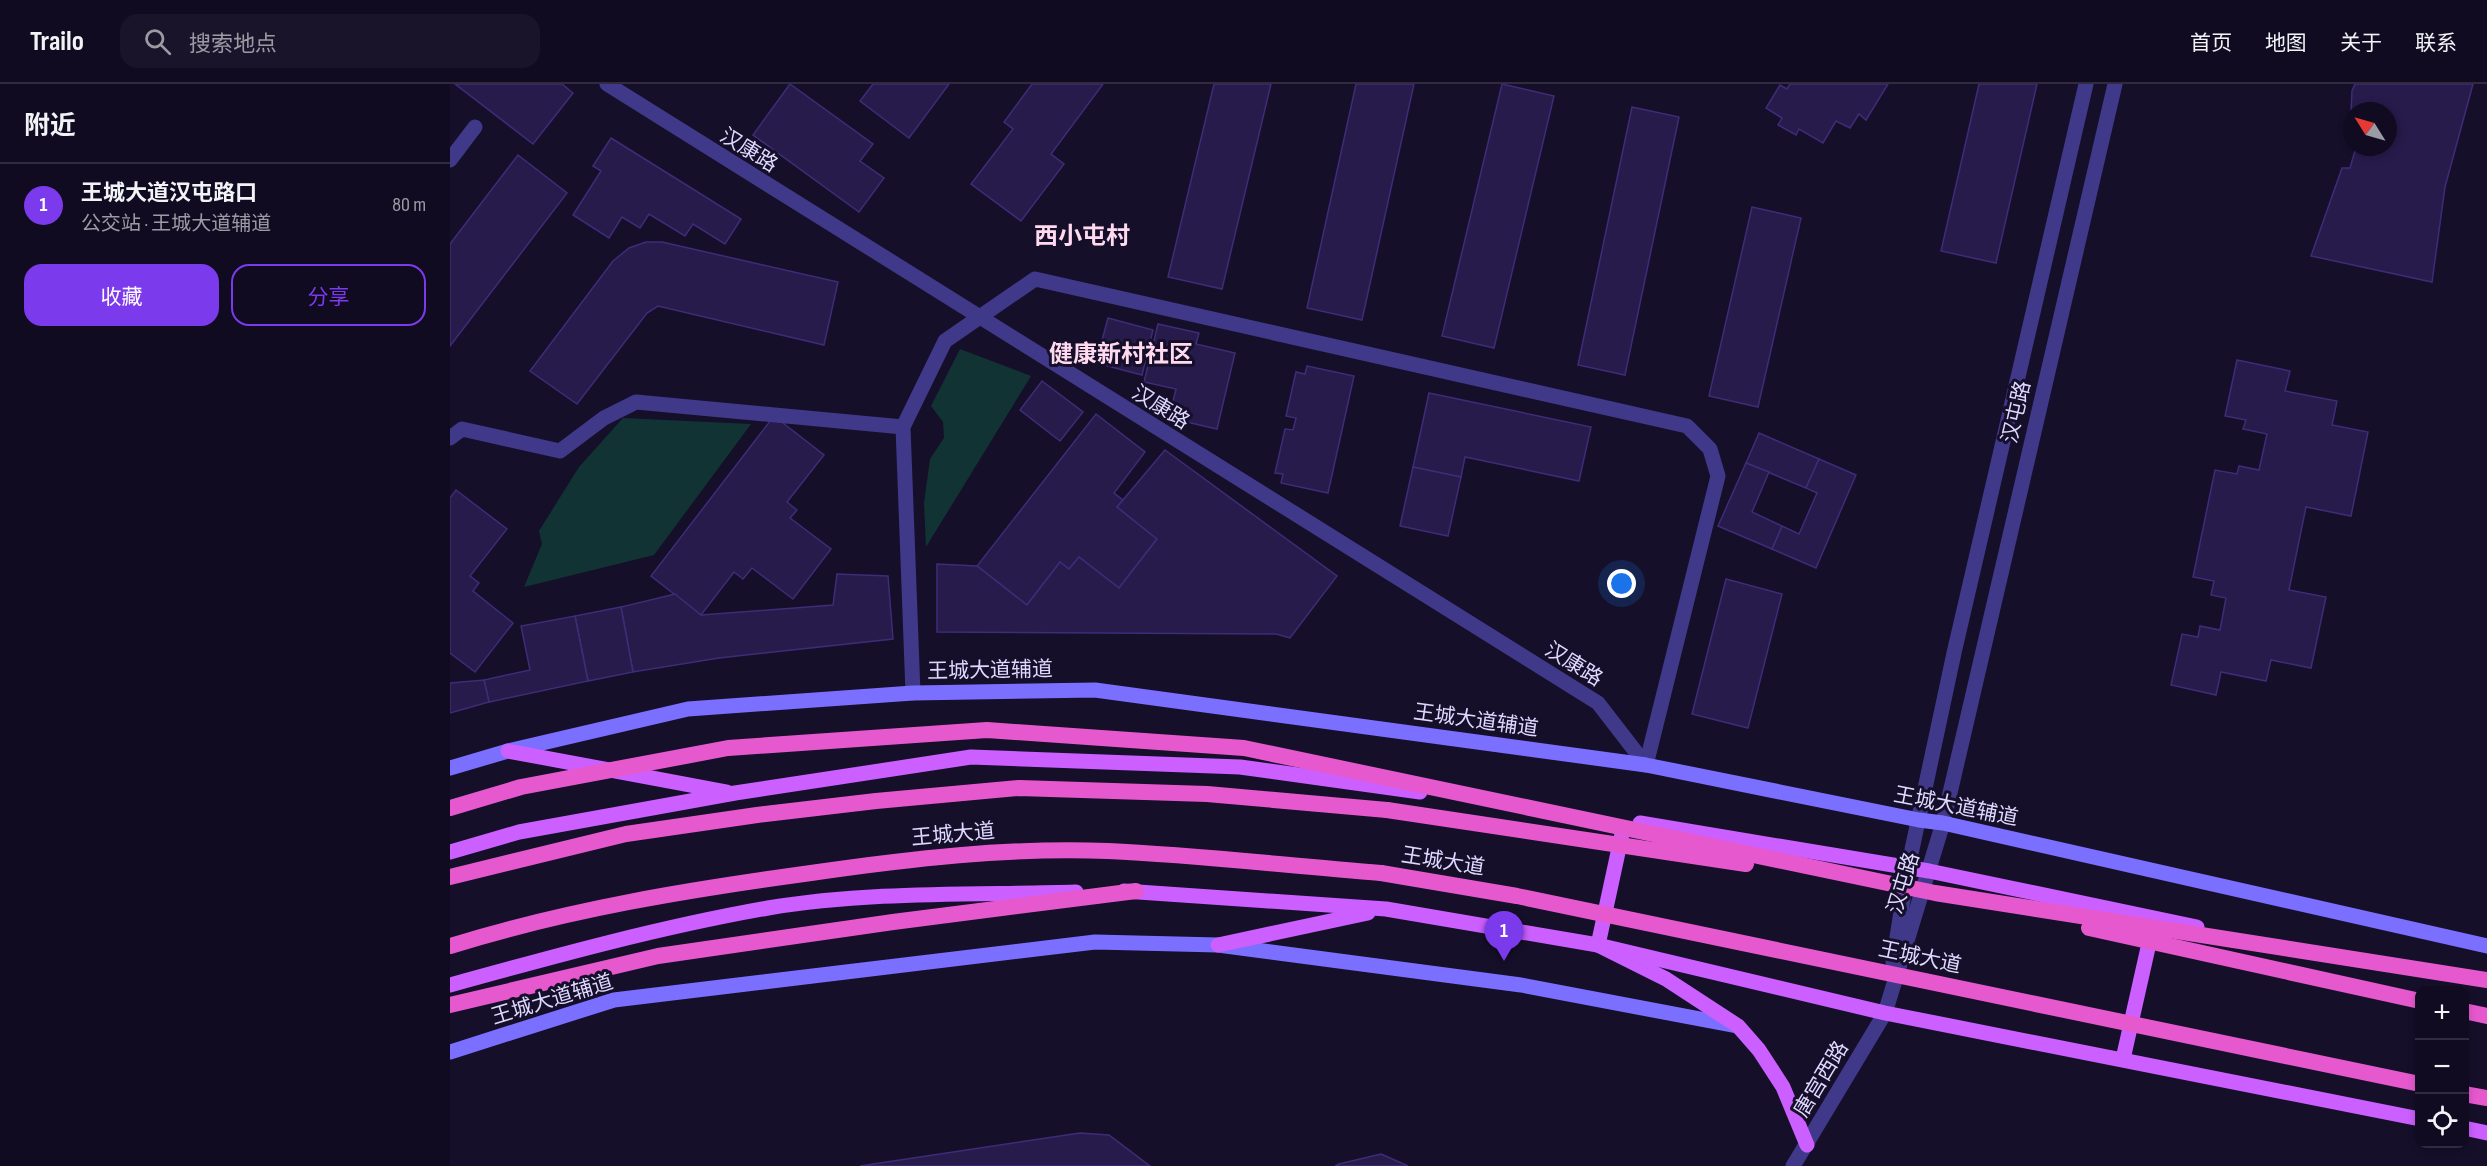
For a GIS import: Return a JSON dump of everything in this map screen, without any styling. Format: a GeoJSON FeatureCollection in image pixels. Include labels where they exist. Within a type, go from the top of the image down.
{"type":"FeatureCollection","features":[{"type":"Feature","properties":{"kind":"highway"},"geometry":{"type":"LineString","coordinates":[[450,808],[521,787],[728,748],[987,730],[1244,748],[1935,893],[2487,980]]}},
{"type":"Feature","properties":{"kind":"highway","name":"王城大道"},"geometry":{"type":"LineString","coordinates":[[450,877],[626,834],[852,803],[1019,788],[1207,794],[1386,810],[1935,893],[2415,1000]]}},
{"type":"Feature","properties":{"kind":"highway","name":"王城大道"},"geometry":{"type":"LineString","coordinates":[[450,946],[609,904],[711,886],[866,865],[1018,851],[1108,851],[1381,873],[1517,896],[2415,1083]]}},
{"type":"Feature","properties":{"kind":"highway"},"geometry":{"type":"LineString","coordinates":[[450,1005],[658,956],[893,922],[1136,891]]}},
{"type":"Feature","properties":{"kind":"highway"},"geometry":{"type":"LineString","coordinates":[[2469,1012],[2487,1016]]}},
{"type":"Feature","properties":{"kind":"highway"},"geometry":{"type":"LineString","coordinates":[[2469,1095],[2487,1098]]}},
{"type":"Feature","properties":{"kind":"main road","name":"王城大道辅道"},"geometry":{"type":"LineString","coordinates":[[450,768],[508,751],[688,709],[913,693],[1095,690],[1646,765],[1943,823],[2487,946]]}},
{"type":"Feature","properties":{"kind":"main road"},"geometry":{"type":"LineString","coordinates":[[508,751],[735,793]]}},
{"type":"Feature","properties":{"kind":"main road"},"geometry":{"type":"LineString","coordinates":[[450,852],[519,832],[735,793],[971,757],[1240,767],[1625,821],[1929,871],[2487,988]]}},
{"type":"Feature","properties":{"kind":"main road"},"geometry":{"type":"LineString","coordinates":[[1598,945],[1625,821]]}},
{"type":"Feature","properties":{"kind":"main road"},"geometry":{"type":"LineString","coordinates":[[450,985],[612,941],[769,908],[864,898],[1136,891],[1386,909],[1598,945],[1885,1013],[2415,1118]]}},
{"type":"Feature","properties":{"kind":"main road"},"geometry":{"type":"LineString","coordinates":[[1218,945],[1386,909]]}},
{"type":"Feature","properties":{"kind":"main road"},"geometry":{"type":"LineString","coordinates":[[2123,1059],[2155,918]]}},
{"type":"Feature","properties":{"kind":"main road","name":"王城大道辅道"},"geometry":{"type":"LineString","coordinates":[[450,1052],[614,1000],[1095,942],[1218,945],[1521,985],[1738,1026]]}},
{"type":"Feature","properties":{"kind":"main road"},"geometry":{"type":"LineString","coordinates":[[1598,945],[1666,979],[1738,1026],[1759,1050],[1783,1087],[1807,1145]]}},
{"type":"Feature","properties":{"kind":"main road"},"geometry":{"type":"LineString","coordinates":[[2469,1129],[2487,1133]]}},
{"type":"Feature","properties":{"kind":"street","name":"汉康路"},"geometry":{"type":"LineString","coordinates":[[607,84],[1598,703],[1646,765]]}},
{"type":"Feature","properties":{"kind":"street","name":"汉屯路"},"geometry":{"type":"LineString","coordinates":[[1885,1013],[1908,868],[1954,653],[2086,84]]}},
{"type":"Feature","properties":{"kind":"street","name":"汉屯路"},"geometry":{"type":"LineString","coordinates":[[1885,1013],[1943,823],[2115,84]]}},
{"type":"Feature","properties":{"kind":"street"},"geometry":{"type":"LineString","coordinates":[[450,160],[475,127]]}},
{"type":"Feature","properties":{"kind":"street"},"geometry":{"type":"LineString","coordinates":[[913,693],[903,427],[945,341],[1035,279],[1687,426],[1710,449],[1718,476],[1646,765]]}},
{"type":"Feature","properties":{"kind":"street"},"geometry":{"type":"LineString","coordinates":[[450,438],[462,429],[560,451],[604,418],[636,402],[903,427]]}},
{"type":"Feature","properties":{"kind":"street","name":"唐宫西路"},"geometry":{"type":"LineString","coordinates":[[1793,1166],[1885,1013]]}},
{"type":"Feature","properties":{"kind":"green space"},"geometry":{"type":"Polygon","coordinates":[[[960,349],[1031,376],[926,547],[924,503],[930,459],[944,438],[943,422],[931,406],[960,349]]]}},
{"type":"Feature","properties":{"kind":"green space"},"geometry":{"type":"Polygon","coordinates":[[[623,418],[751,424],[654,555],[524,587],[542,544],[539,531],[579,467],[623,418]]]}},
{"type":"Feature","properties":{"kind":"building"},"geometry":{"type":"Polygon","coordinates":[[[455,84],[562,84],[573,93],[533,144],[455,84]]]}},
{"type":"Feature","properties":{"kind":"building"},"geometry":{"type":"Polygon","coordinates":[[[790,84],[873,144],[860,161],[884,178],[859,212],[753,135],[790,84]]]}},
{"type":"Feature","properties":{"kind":"building"},"geometry":{"type":"Polygon","coordinates":[[[873,84],[949,84],[909,138],[860,101],[873,84]]]}},
{"type":"Feature","properties":{"kind":"building"},"geometry":{"type":"Polygon","coordinates":[[[1032,84],[1103,84],[1051,154],[1064,164],[1021,221],[971,184],[1013,129],[1004,122],[1032,84]]]}},
{"type":"Feature","properties":{"kind":"building"},"geometry":{"type":"Polygon","coordinates":[[[1214,84],[1271,84],[1222,289],[1168,277],[1214,84]]]}},
{"type":"Feature","properties":{"kind":"building"},"geometry":{"type":"Polygon","coordinates":[[[1356,84],[1414,84],[1362,320],[1307,308],[1356,84]]]}},
{"type":"Feature","properties":{"kind":"building"},"geometry":{"type":"Polygon","coordinates":[[[1502,84],[1554,96],[1494,348],[1442,336],[1502,84]]]}},
{"type":"Feature","properties":{"kind":"building"},"geometry":{"type":"Polygon","coordinates":[[[1790,84],[1888,84],[1866,120],[1859,114],[1850,128],[1836,121],[1823,143],[1799,129],[1796,135],[1778,125],[1782,118],[1766,108],[1780,85],[1787,89],[1790,84]]]}},
{"type":"Feature","properties":{"kind":"building"},"geometry":{"type":"Polygon","coordinates":[[[1979,84],[2037,84],[1996,263],[1941,251],[1979,84]]]}},
{"type":"Feature","properties":{"kind":"building"},"geometry":{"type":"Polygon","coordinates":[[[2355,84],[2473,84],[2445,187],[2432,282],[2311,256],[2342,168],[2350,168],[2353,156],[2397,156],[2397,102],[2351,102],[2355,84]]]}},
{"type":"Feature","properties":{"kind":"building"},"geometry":{"type":"Polygon","coordinates":[[[1632,107],[1679,117],[1625,375],[1578,365],[1632,107]]]}},
{"type":"Feature","properties":{"kind":"building"},"geometry":{"type":"Polygon","coordinates":[[[611,138],[741,219],[725,244],[693,224],[685,236],[649,214],[640,228],[622,217],[609,238],[573,215],[601,171],[593,166],[611,138]]]}},
{"type":"Feature","properties":{"kind":"building"},"geometry":{"type":"Polygon","coordinates":[[[518,155],[567,193],[450,346],[450,244],[518,155]]]}},
{"type":"Feature","properties":{"kind":"building"},"geometry":{"type":"Polygon","coordinates":[[[1752,207],[1801,218],[1758,407],[1709,396],[1752,207]]]}},
{"type":"Feature","properties":{"kind":"building"},"geometry":{"type":"Polygon","coordinates":[[[646,242],[662,242],[838,282],[824,345],[658,306],[647,313],[577,404],[530,371],[613,261],[629,248],[646,242]]]}},
{"type":"Feature","properties":{"kind":"building"},"geometry":{"type":"Polygon","coordinates":[[[1108,318],[1153,330],[1142,375],[1096,363],[1108,318]]]}},
{"type":"Feature","properties":{"kind":"building"},"geometry":{"type":"Polygon","coordinates":[[[1158,324],[1199,333],[1196,344],[1235,353],[1217,429],[1169,418],[1176,389],[1144,382],[1158,324]]]}},
{"type":"Feature","properties":{"kind":"building"},"geometry":{"type":"Polygon","coordinates":[[[2237,360],[2290,371],[2285,391],[2337,401],[2332,425],[2368,432],[2351,516],[2306,507],[2289,590],[2326,597],[2311,668],[2271,660],[2266,681],[2221,672],[2216,695],[2171,685],[2182,634],[2198,637],[2200,626],[2220,630],[2226,598],[2211,595],[2214,581],[2193,577],[2215,470],[2237,474],[2239,466],[2259,470],[2267,434],[2243,429],[2246,420],[2225,416],[2237,360]]]}},
{"type":"Feature","properties":{"kind":"building"},"geometry":{"type":"Polygon","coordinates":[[[1307,366],[1354,376],[1328,493],[1281,483],[1283,474],[1275,473],[1285,429],[1293,430],[1296,418],[1286,416],[1296,372],[1305,374],[1307,366]]]}},
{"type":"Feature","properties":{"kind":"building"},"geometry":{"type":"Polygon","coordinates":[[[1042,381],[1083,412],[1060,441],[1020,410],[1042,381]]]}},
{"type":"Feature","properties":{"kind":"building"},"geometry":{"type":"Polygon","coordinates":[[[1429,393],[1591,427],[1579,481],[1465,457],[1461,477],[1413,467],[1429,393]]]}},
{"type":"Feature","properties":{"kind":"building"},"geometry":{"type":"Polygon","coordinates":[[[1096,414],[1145,452],[1114,493],[1123,500],[1117,507],[1157,539],[1119,588],[1079,557],[1069,569],[1060,562],[1027,605],[977,566],[1096,414]]]}},
{"type":"Feature","properties":{"kind":"building"},"geometry":{"type":"Polygon","coordinates":[[[774,416],[824,455],[787,502],[797,510],[790,518],[831,549],[793,599],[752,568],[743,579],[734,572],[701,615],[651,576],[774,416]]]}},
{"type":"Feature","properties":{"kind":"building"},"geometry":{"type":"Polygon","coordinates":[[[1759,433],[1819,459],[1806,488],[1746,463],[1759,433]]]}},
{"type":"Feature","properties":{"kind":"building"},"geometry":{"type":"Polygon","coordinates":[[[1165,450],[1337,576],[1290,638],[1276,634],[937,632],[937,564],[977,566],[1027,605],[1060,562],[1069,569],[1079,557],[1119,588],[1157,539],[1117,507],[1165,450]]]}},
{"type":"Feature","properties":{"kind":"building"},"geometry":{"type":"Polygon","coordinates":[[[1819,459],[1856,475],[1816,568],[1772,549],[1782,526],[1799,534],[1817,493],[1806,488],[1819,459]]]}},
{"type":"Feature","properties":{"kind":"building"},"geometry":{"type":"Polygon","coordinates":[[[1746,463],[1769,472],[1752,512],[1782,526],[1772,549],[1718,526],[1746,463]]]}},
{"type":"Feature","properties":{"kind":"building"},"geometry":{"type":"Polygon","coordinates":[[[1413,467],[1461,477],[1448,536],[1400,526],[1413,467]]]}},
{"type":"Feature","properties":{"kind":"building"},"geometry":{"type":"Polygon","coordinates":[[[456,490],[507,529],[470,576],[479,583],[473,591],[513,623],[475,672],[450,653],[450,498],[456,490]]]}},
{"type":"Feature","properties":{"kind":"building"},"geometry":{"type":"Polygon","coordinates":[[[837,574],[888,576],[893,639],[719,658],[633,672],[621,607],[675,594],[701,615],[833,605],[837,574]]]}},
{"type":"Feature","properties":{"kind":"building"},"geometry":{"type":"Polygon","coordinates":[[[1726,579],[1782,594],[1748,728],[1692,714],[1726,579]]]}},
{"type":"Feature","properties":{"kind":"building"},"geometry":{"type":"Polygon","coordinates":[[[621,607],[633,672],[588,681],[575,616],[621,607]]]}},
{"type":"Feature","properties":{"kind":"building"},"geometry":{"type":"Polygon","coordinates":[[[575,616],[588,681],[489,702],[484,680],[530,670],[521,626],[575,616]]]}},
{"type":"Feature","properties":{"kind":"building"},"geometry":{"type":"Polygon","coordinates":[[[484,680],[489,702],[450,713],[450,683],[484,680]]]}},
{"type":"Feature","properties":{"kind":"building"},"geometry":{"type":"Polygon","coordinates":[[[1080,1133],[1109,1135],[1150,1166],[860,1166],[1080,1133]]]}},
{"type":"Feature","properties":{"kind":"building"},"geometry":{"type":"Polygon","coordinates":[[[1381,1154],[1408,1166],[1335,1166],[1339,1164],[1381,1154]]]}},
{"type":"Feature","properties":{"kind":"place","name":"王城大道汉屯路口"},"geometry":{"type":"Point","coordinates":[1504,961]}},
{"type":"Feature","properties":{"kind":"district","name":"西小屯村"},"geometry":{"type":"Point","coordinates":[1082,236]}},
{"type":"Feature","properties":{"kind":"district","name":"健康新村社区"},"geometry":{"type":"Point","coordinates":[1121,354]}}]}
